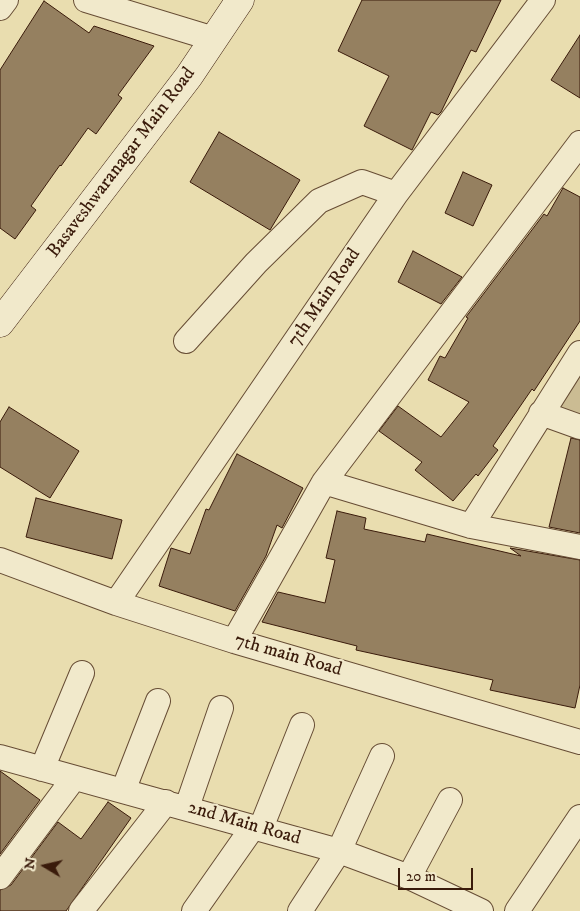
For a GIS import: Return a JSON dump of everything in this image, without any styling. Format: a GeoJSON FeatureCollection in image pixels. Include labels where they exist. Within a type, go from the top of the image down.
{"type":"FeatureCollection","features":[{"type":"Feature","properties":{"kind":"main road","name":"Basaveshwaranagar Main Road"},"geometry":{"type":"LineString","coordinates":[[0,323],[189,76],[240,0]]}},
{"type":"Feature","properties":{"kind":"street"},"geometry":{"type":"LineString","coordinates":[[0,8],[6,0]]}},
{"type":"Feature","properties":{"kind":"street"},"geometry":{"type":"LineString","coordinates":[[86,0],[214,38]]}},
{"type":"Feature","properties":{"kind":"street","name":"7th Main Road"},"geometry":{"type":"LineString","coordinates":[[116,603],[396,194],[542,0]]}},
{"type":"Feature","properties":{"kind":"street"},"geometry":{"type":"LineString","coordinates":[[234,640],[324,482],[580,143]]}},
{"type":"Feature","properties":{"kind":"street"},"geometry":{"type":"LineString","coordinates":[[186,341],[256,264],[320,200],[362,182],[396,194]]}},
{"type":"Feature","properties":{"kind":"street"},"geometry":{"type":"LineString","coordinates":[[472,526],[580,353]]}},
{"type":"Feature","properties":{"kind":"street"},"geometry":{"type":"LineString","coordinates":[[541,413],[580,427]]}},
{"type":"Feature","properties":{"kind":"street"},"geometry":{"type":"LineString","coordinates":[[324,482],[472,526],[580,547]]}},
{"type":"Feature","properties":{"kind":"street","name":"7th main Road"},"geometry":{"type":"LineString","coordinates":[[0,560],[116,603],[234,640],[580,742]]}},
{"type":"Feature","properties":{"kind":"street"},"geometry":{"type":"LineString","coordinates":[[42,770],[82,673]]}},
{"type":"Feature","properties":{"kind":"street"},"geometry":{"type":"LineString","coordinates":[[123,791],[158,701]]}},
{"type":"Feature","properties":{"kind":"street"},"geometry":{"type":"LineString","coordinates":[[81,911],[176,804],[221,708]]}},
{"type":"Feature","properties":{"kind":"street"},"geometry":{"type":"LineString","coordinates":[[194,911],[257,828],[302,725]]}},
{"type":"Feature","properties":{"kind":"street"},"geometry":{"type":"LineString","coordinates":[[300,911],[339,851],[382,756]]}},
{"type":"Feature","properties":{"kind":"street","name":"2nd Main Road"},"geometry":{"type":"LineString","coordinates":[[0,757],[42,770],[176,804],[339,851],[409,877],[481,911]]}},
{"type":"Feature","properties":{"kind":"street"},"geometry":{"type":"LineString","coordinates":[[0,877],[74,778]]}},
{"type":"Feature","properties":{"kind":"street"},"geometry":{"type":"LineString","coordinates":[[409,877],[450,800]]}},
{"type":"Feature","properties":{"kind":"street"},"geometry":{"type":"LineString","coordinates":[[516,911],[580,817]]}},
{"type":"Feature","properties":{"kind":"shaded area"},"geometry":{"type":"Polygon","coordinates":[[[580,375],[580,420],[558,410],[580,375]]]}},
{"type":"Feature","properties":{"kind":"building"},"geometry":{"type":"Polygon","coordinates":[[[362,0],[501,0],[476,52],[471,50],[441,112],[438,115],[431,112],[412,150],[364,126],[389,76],[338,51],[362,0]]]}},
{"type":"Feature","properties":{"kind":"building"},"geometry":{"type":"Polygon","coordinates":[[[44,1],[89,33],[94,26],[154,46],[118,95],[122,98],[96,134],[88,128],[60,165],[31,206],[36,210],[15,239],[0,228],[0,70],[44,1]]]}},
{"type":"Feature","properties":{"kind":"building"},"geometry":{"type":"Polygon","coordinates":[[[580,35],[580,98],[551,80],[580,35]]]}},
{"type":"Feature","properties":{"kind":"building"},"geometry":{"type":"Polygon","coordinates":[[[219,132],[300,180],[270,230],[190,182],[219,132]]]}},
{"type":"Feature","properties":{"kind":"building"},"geometry":{"type":"Polygon","coordinates":[[[463,172],[492,185],[473,226],[445,213],[463,172]]]}},
{"type":"Feature","properties":{"kind":"building"},"geometry":{"type":"Polygon","coordinates":[[[563,188],[580,197],[580,321],[534,391],[532,389],[493,446],[498,450],[478,476],[476,474],[453,501],[415,470],[422,462],[379,431],[398,406],[441,437],[469,402],[428,380],[440,356],[445,358],[468,318],[466,317],[544,214],[547,216],[563,188]]]}},
{"type":"Feature","properties":{"kind":"building"},"geometry":{"type":"Polygon","coordinates":[[[413,251],[462,277],[441,304],[398,282],[413,251]]]}},
{"type":"Feature","properties":{"kind":"building"},"geometry":{"type":"Polygon","coordinates":[[[9,407],[79,451],[50,498],[0,467],[0,422],[9,407]]]}},
{"type":"Feature","properties":{"kind":"building"},"geometry":{"type":"Polygon","coordinates":[[[571,438],[580,440],[580,533],[549,527],[571,438]]]}},
{"type":"Feature","properties":{"kind":"building"},"geometry":{"type":"Polygon","coordinates":[[[237,454],[303,488],[282,528],[277,525],[266,556],[235,611],[159,586],[171,548],[190,554],[206,509],[209,510],[237,454]]]}},
{"type":"Feature","properties":{"kind":"building"},"geometry":{"type":"Polygon","coordinates":[[[36,498],[122,520],[112,559],[26,537],[36,498]]]}},
{"type":"Feature","properties":{"kind":"building"},"geometry":{"type":"Polygon","coordinates":[[[337,511],[366,518],[364,529],[425,542],[427,534],[521,556],[510,548],[580,560],[580,685],[575,708],[490,690],[493,680],[356,650],[357,646],[262,622],[278,592],[325,603],[335,560],[326,558],[337,511]]]}},
{"type":"Feature","properties":{"kind":"building"},"geometry":{"type":"Polygon","coordinates":[[[0,771],[40,800],[0,854],[0,771]]]}},
{"type":"Feature","properties":{"kind":"building"},"geometry":{"type":"Polygon","coordinates":[[[108,802],[131,818],[66,911],[0,911],[0,890],[11,885],[58,822],[81,839],[108,802]]]}}]}
